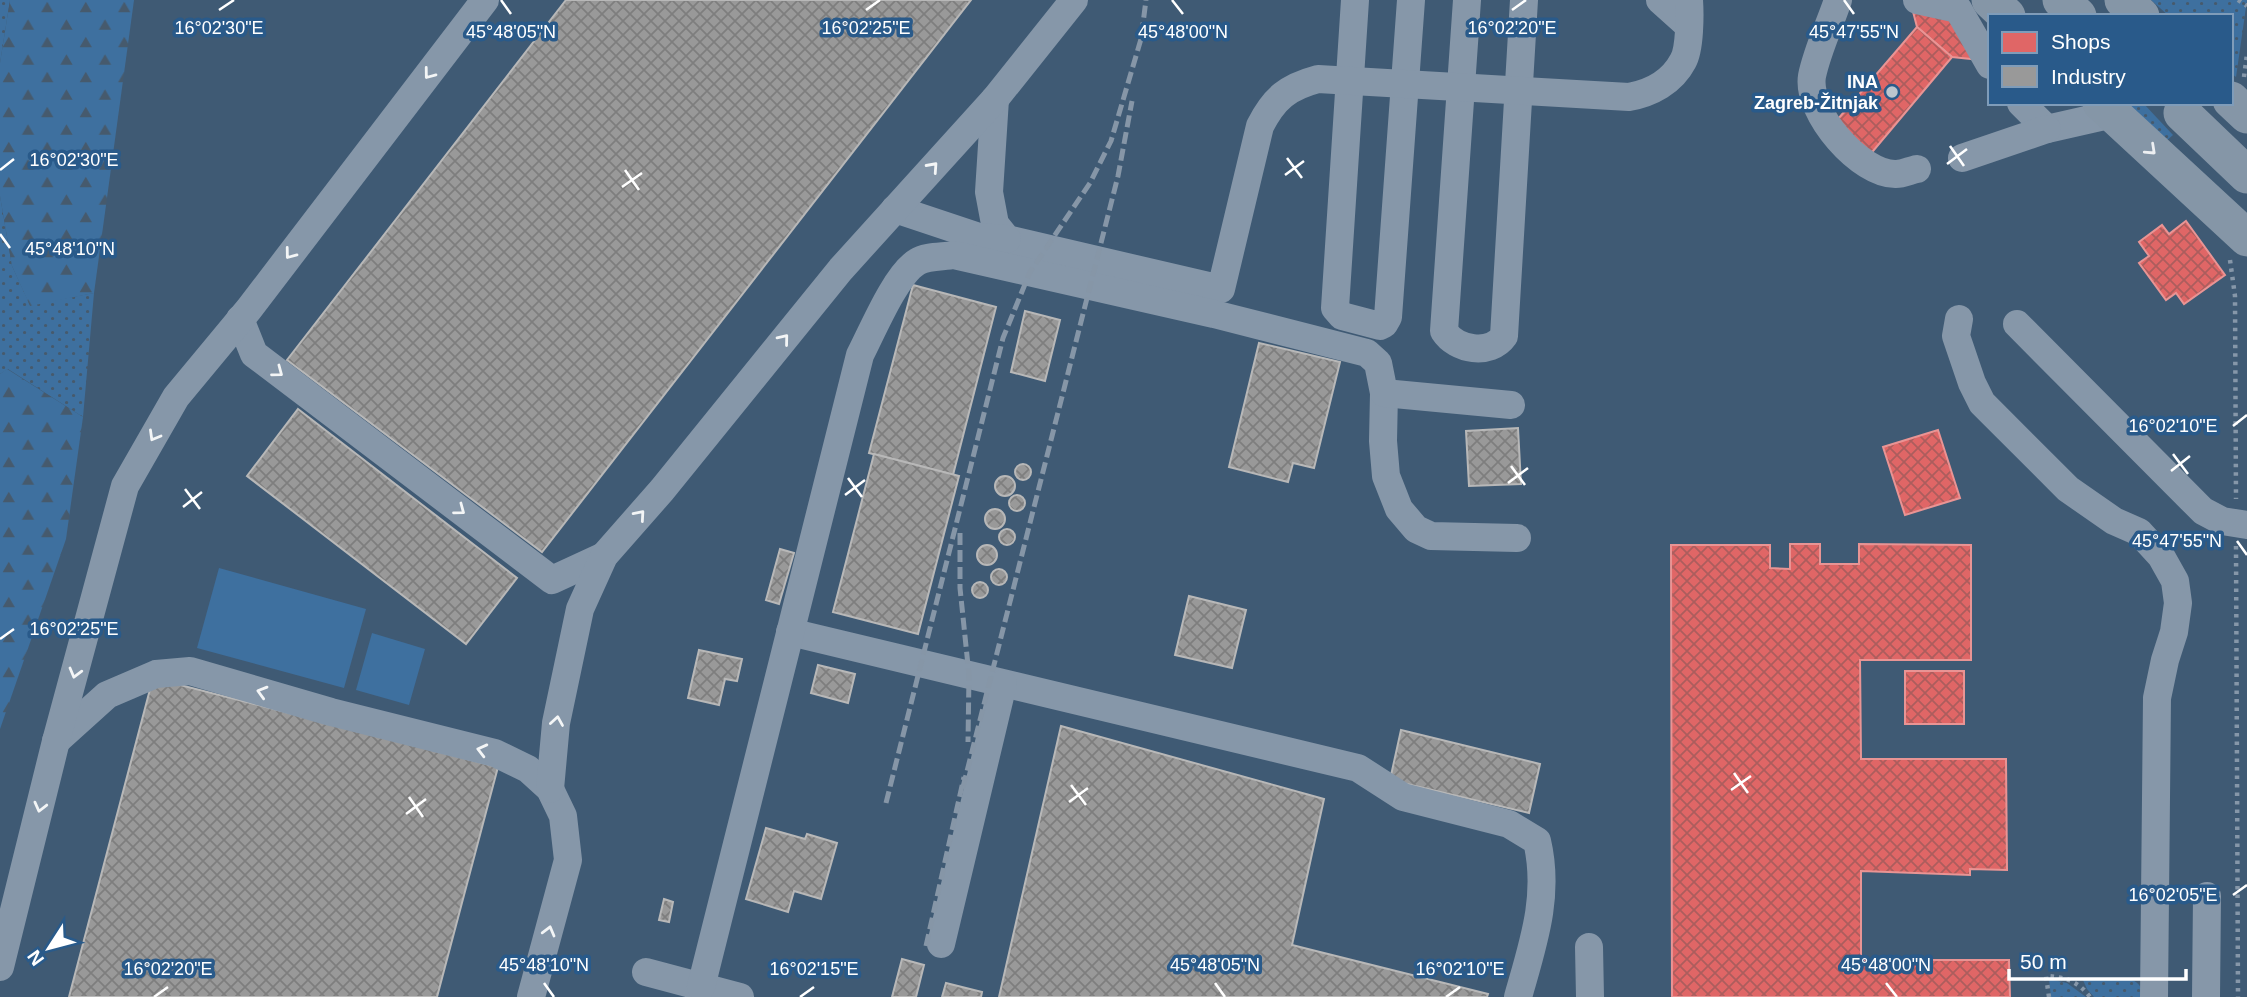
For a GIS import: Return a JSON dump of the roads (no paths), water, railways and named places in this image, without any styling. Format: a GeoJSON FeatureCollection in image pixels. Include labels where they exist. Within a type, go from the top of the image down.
{"type":"FeatureCollection","features":[{"type":"Feature","properties":{"kind":"main road"},"geometry":{"type":"LineString","coordinates":[[2061,0],[2076,14]]}},
{"type":"Feature","properties":{"kind":"main road"},"geometry":{"type":"LineString","coordinates":[[2123,0],[2139,14]]}},
{"type":"Feature","properties":{"kind":"main road"},"geometry":{"type":"LineString","coordinates":[[1967,3],[2001,14]]}},
{"type":"Feature","properties":{"kind":"main road"},"geometry":{"type":"LineString","coordinates":[[2233,102],[2247,115]]}},
{"type":"Feature","properties":{"kind":"main road"},"geometry":{"type":"LineString","coordinates":[[2177,108],[2247,175]]}},
{"type":"Feature","properties":{"kind":"main road"},"geometry":{"type":"LineString","coordinates":[[2107,109],[2238,245]]}},
{"type":"Feature","properties":{"kind":"lane"},"geometry":{"type":"LineString","coordinates":[[0,967],[56,741],[125,486],[176,397],[240,319],[485,0]]}},
{"type":"Feature","properties":{"kind":"lane"},"geometry":{"type":"LineString","coordinates":[[550,789],[556,723],[580,609],[604,556],[662,490],[841,269],[995,99],[1074,0]]}},
{"type":"Feature","properties":{"kind":"lane"},"geometry":{"type":"LineString","coordinates":[[1355,0],[1335,307],[1342,316],[1380,326],[1388,317],[1411,0]]}},
{"type":"Feature","properties":{"kind":"lane"},"geometry":{"type":"LineString","coordinates":[[1467,0],[1444,331],[1455,343],[1483,349],[1493,348],[1504,336],[1524,0]]}},
{"type":"Feature","properties":{"kind":"lane"},"geometry":{"type":"LineString","coordinates":[[895,209],[979,237],[1007,239],[1221,289],[1260,126],[1270,107],[1298,85],[1318,79],[1629,97],[1647,94],[1661,86],[1684,60],[1689,13],[1660,0]]}},
{"type":"Feature","properties":{"kind":"lane"},"geometry":{"type":"LineString","coordinates":[[1838,0],[1812,78],[1820,116],[1830,131],[1873,168],[1896,174],[1917,169]]}},
{"type":"Feature","properties":{"kind":"lane"},"geometry":{"type":"LineString","coordinates":[[1917,0],[1967,3],[1988,60]]}},
{"type":"Feature","properties":{"kind":"lane"},"geometry":{"type":"LineString","coordinates":[[995,99],[989,192],[995,225],[1007,239]]}},
{"type":"Feature","properties":{"kind":"lane"},"geometry":{"type":"LineString","coordinates":[[2023,105],[2047,129]]}},
{"type":"Feature","properties":{"kind":"lane"},"geometry":{"type":"LineString","coordinates":[[1962,158],[2107,109]]}},
{"type":"Feature","properties":{"kind":"lane"},"geometry":{"type":"LineString","coordinates":[[701,987],[860,355],[892,293],[905,273],[918,261],[954,255],[1214,314],[1367,353],[1378,363],[1384,393],[1383,441],[1386,476],[1399,509],[1416,529],[1431,537],[1517,538]]}},
{"type":"Feature","properties":{"kind":"lane"},"geometry":{"type":"LineString","coordinates":[[240,319],[254,354],[552,580],[604,556]]}},
{"type":"Feature","properties":{"kind":"lane"},"geometry":{"type":"LineString","coordinates":[[1959,319],[1956,336],[1982,403],[2068,489],[2114,521],[2138,532],[2161,556],[2175,581],[2178,603],[2174,632],[2157,698],[2154,997]]}},
{"type":"Feature","properties":{"kind":"lane"},"geometry":{"type":"LineString","coordinates":[[2017,324],[2203,511],[2222,521],[2247,525]]}},
{"type":"Feature","properties":{"kind":"lane"},"geometry":{"type":"LineString","coordinates":[[1384,393],[1511,405]]}},
{"type":"Feature","properties":{"kind":"lane"},"geometry":{"type":"LineString","coordinates":[[790,632],[1358,768],[1403,797],[1509,824],[1537,841],[1542,864],[1540,918],[1525,989]]}},
{"type":"Feature","properties":{"kind":"lane"},"geometry":{"type":"LineString","coordinates":[[56,741],[107,695],[156,674],[190,671],[331,712],[495,753],[528,769],[550,789],[563,816],[568,860],[531,997]]}},
{"type":"Feature","properties":{"kind":"lane"},"geometry":{"type":"LineString","coordinates":[[941,944],[1003,684]]}},
{"type":"Feature","properties":{"kind":"lane"},"geometry":{"type":"LineString","coordinates":[[2206,997],[2207,896]]}},
{"type":"Feature","properties":{"kind":"lane"},"geometry":{"type":"LineString","coordinates":[[1590,947],[1590,997]]}},
{"type":"Feature","properties":{"kind":"lane"},"geometry":{"type":"LineString","coordinates":[[646,972],[740,997]]}},
{"type":"Feature","properties":{"kind":"railway"},"geometry":{"type":"LineString","coordinates":[[886,803],[1003,338],[1030,272],[1090,183],[1111,141],[1141,39],[1146,0]]}},
{"type":"Feature","properties":{"kind":"railway"},"geometry":{"type":"LineString","coordinates":[[963,787],[1118,176],[1132,101]]}},
{"type":"Feature","properties":{"kind":"railway"},"geometry":{"type":"LineString","coordinates":[[960,533],[960,588],[969,675],[968,742]]}},
{"type":"Feature","properties":{"kind":"railway"},"geometry":{"type":"LineString","coordinates":[[926,946],[964,777]]}},
{"type":"Feature","properties":{"kind":"place","name":"INA Zagreb-Žitnjak"},"geometry":{"type":"Point","coordinates":[1892,92]}}]}
